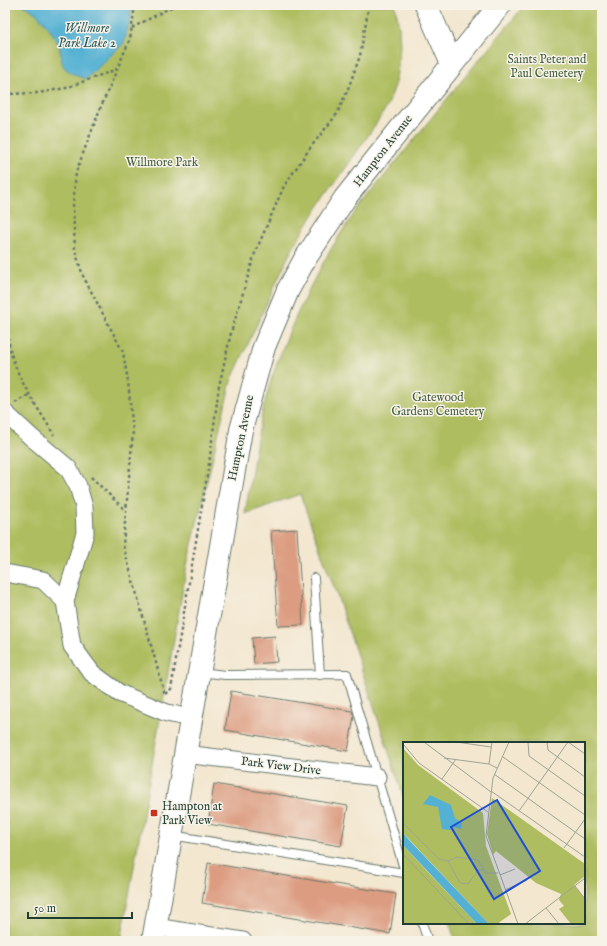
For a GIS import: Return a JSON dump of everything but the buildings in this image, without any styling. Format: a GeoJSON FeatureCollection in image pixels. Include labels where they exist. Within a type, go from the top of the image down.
{"type":"FeatureCollection","features":[{"type":"Feature","properties":{"kind":"main road"},"geometry":{"type":"LineString","coordinates":[[426,5],[452,64]]}},
{"type":"Feature","properties":{"kind":"main road","name":"Hampton Avenue"},"geometry":{"type":"LineString","coordinates":[[154,934],[190,718],[241,430],[264,347],[288,290],[305,259],[326,226],[365,173],[500,5]]}},
{"type":"Feature","properties":{"kind":"street"},"geometry":{"type":"LineString","coordinates":[[5,413],[68,468],[78,486],[84,507],[85,533],[65,601],[72,646],[92,673],[119,693],[167,713],[190,718]]}},
{"type":"Feature","properties":{"kind":"street"},"geometry":{"type":"LineString","coordinates":[[5,573],[43,580],[65,601]]}},
{"type":"Feature","properties":{"kind":"street","name":"Park View Drive"},"geometry":{"type":"LineString","coordinates":[[184,754],[377,777]]}},
{"type":"Feature","properties":{"kind":"street"},"geometry":{"type":"LineString","coordinates":[[154,934],[243,941]]}},
{"type":"Feature","properties":{"kind":"lane"},"geometry":{"type":"LineString","coordinates":[[314,578],[320,675]]}},
{"type":"Feature","properties":{"kind":"lane"},"geometry":{"type":"LineString","coordinates":[[199,672],[225,675],[347,674],[403,866]]}},
{"type":"Feature","properties":{"kind":"lane"},"geometry":{"type":"LineString","coordinates":[[170,835],[403,873]]}},
{"type":"Feature","properties":{"kind":"lane"},"geometry":{"type":"LineString","coordinates":[[422,924],[428,941]]}},
{"type":"Feature","properties":{"kind":"path"},"geometry":{"type":"LineString","coordinates":[[136,5],[130,39],[76,172],[73,206],[75,250],[83,276],[123,352],[128,381],[132,432],[123,545],[164,688],[165,698]]}},
{"type":"Feature","properties":{"kind":"path"},"geometry":{"type":"LineString","coordinates":[[131,28],[175,5]]}},
{"type":"Feature","properties":{"kind":"path"},"geometry":{"type":"LineString","coordinates":[[5,94],[38,93],[66,88],[117,70]]}},
{"type":"Feature","properties":{"kind":"path"},"geometry":{"type":"LineString","coordinates":[[5,277],[6,314],[11,353],[19,375],[57,441]]}},
{"type":"Feature","properties":{"kind":"path"},"geometry":{"type":"LineString","coordinates":[[89,475],[126,511]]}},
{"type":"Feature","properties":{"kind":"green space","name":"Willmore Park"},"geometry":{"type":"Polygon","coordinates":[[[5,5],[395,5],[399,27],[400,46],[398,67],[394,88],[388,105],[307,224],[288,257],[231,381],[187,565],[121,941],[5,941],[5,5]]]}},
{"type":"Feature","properties":{"kind":"green space","name":"Gatewood Gardens Cemetery"},"geometry":{"type":"Polygon","coordinates":[[[525,5],[597,5],[602,16],[602,941],[456,941],[449,924],[585,924],[585,742],[403,742],[403,795],[339,601],[300,494],[245,514],[258,435],[272,377],[285,342],[307,294],[341,233],[360,206],[525,5]]]}},
{"type":"Feature","properties":{"kind":"water","name":"Willmore Park Lake 2"},"geometry":{"type":"Polygon","coordinates":[[[22,5],[131,5],[131,16],[124,43],[86,79],[74,74],[64,67],[58,43],[50,30],[40,17],[28,7],[22,5]]]}},
{"type":"Feature","properties":{"kind":"place","name":"Hampton at Park View"},"geometry":{"type":"Point","coordinates":[154,813]}},
{"type":"Feature","properties":{"kind":"park label","name":"Saints Peter and Paul Cemetery"},"geometry":{"type":"Point","coordinates":[547,66]}}]}
